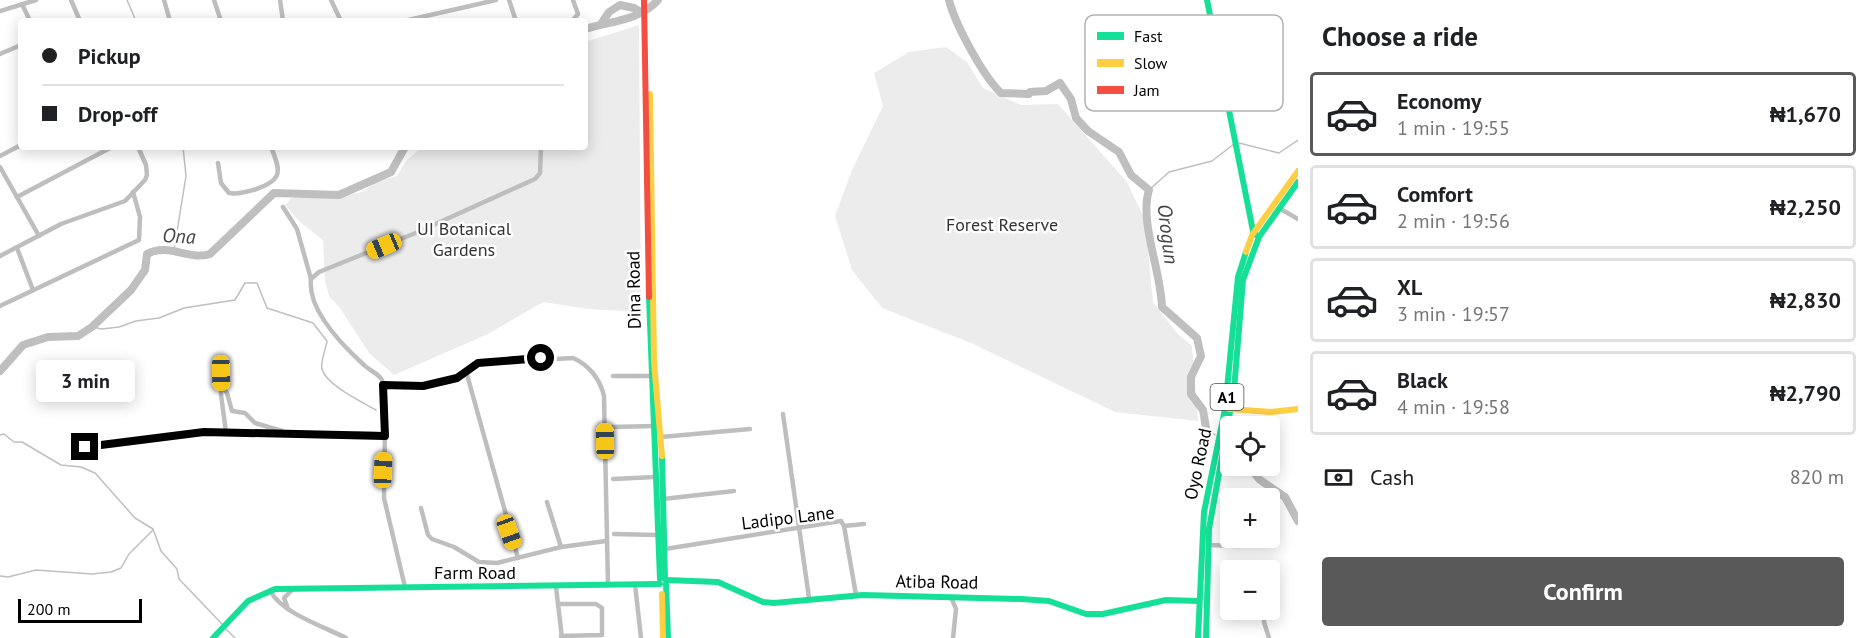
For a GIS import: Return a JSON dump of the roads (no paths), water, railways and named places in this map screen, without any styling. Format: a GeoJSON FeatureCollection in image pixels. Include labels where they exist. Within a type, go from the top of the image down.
{"type":"FeatureCollection","features":[{"type":"Feature","properties":{"kind":"main road","name":"Dina Road"},"geometry":{"type":"LineString","coordinates":[[646,0],[652,376],[658,535],[663,582]]}},
{"type":"Feature","properties":{"kind":"main road"},"geometry":{"type":"LineString","coordinates":[[1207,0],[1210,15]]}},
{"type":"Feature","properties":{"kind":"main road"},"geometry":{"type":"LineString","coordinates":[[1230,111],[1256,235]]}},
{"type":"Feature","properties":{"kind":"main road","name":"Oyo Road"},"geometry":{"type":"LineString","coordinates":[[1198,638],[1206,528],[1228,409],[1235,291],[1241,265],[1256,235],[1298,171]]}},
{"type":"Feature","properties":{"kind":"main road","name":"Oyo Road"},"geometry":{"type":"LineString","coordinates":[[1256,235],[1298,182]]}},
{"type":"Feature","properties":{"kind":"main road","name":"Dina Road"},"geometry":{"type":"LineString","coordinates":[[652,376],[661,437],[665,549],[663,582]]}},
{"type":"Feature","properties":{"kind":"main road"},"geometry":{"type":"LineString","coordinates":[[1228,409],[1272,411],[1298,408]]}},
{"type":"Feature","properties":{"kind":"main road","name":"Oyo Road"},"geometry":{"type":"LineString","coordinates":[[1206,528],[1208,545],[1206,638]]}},
{"type":"Feature","properties":{"kind":"main road","name":"Atiba Road"},"geometry":{"type":"LineString","coordinates":[[663,582],[676,580],[718,582],[764,602],[784,603],[809,598],[856,595],[1036,599],[1086,614],[1103,614],[1166,600],[1199,602]]}},
{"type":"Feature","properties":{"kind":"main road"},"geometry":{"type":"LineString","coordinates":[[663,582],[663,638]]}},
{"type":"Feature","properties":{"kind":"main road"},"geometry":{"type":"LineString","coordinates":[[663,582],[668,638]]}},
{"type":"Feature","properties":{"kind":"main road","name":"Farm Road"},"geometry":{"type":"LineString","coordinates":[[251,599],[266,590],[556,587],[663,582]]}},
{"type":"Feature","properties":{"kind":"main road","name":"Farm Road"},"geometry":{"type":"LineString","coordinates":[[251,599],[271,592],[301,589]]}},
{"type":"Feature","properties":{"kind":"main road"},"geometry":{"type":"LineString","coordinates":[[213,638],[251,599]]}},
{"type":"Feature","properties":{"kind":"street"},"geometry":{"type":"LineString","coordinates":[[0,11],[36,0]]}},
{"type":"Feature","properties":{"kind":"street"},"geometry":{"type":"LineString","coordinates":[[71,0],[79,18]]}},
{"type":"Feature","properties":{"kind":"street"},"geometry":{"type":"LineString","coordinates":[[164,0],[169,18]]}},
{"type":"Feature","properties":{"kind":"street"},"geometry":{"type":"LineString","coordinates":[[214,0],[220,18]]}},
{"type":"Feature","properties":{"kind":"street"},"geometry":{"type":"LineString","coordinates":[[280,0],[283,18]]}},
{"type":"Feature","properties":{"kind":"street"},"geometry":{"type":"LineString","coordinates":[[331,0],[339,18]]}},
{"type":"Feature","properties":{"kind":"street"},"geometry":{"type":"LineString","coordinates":[[417,18],[496,0]]}},
{"type":"Feature","properties":{"kind":"street"},"geometry":{"type":"LineString","coordinates":[[509,0],[515,18]]}},
{"type":"Feature","properties":{"kind":"street"},"geometry":{"type":"LineString","coordinates":[[573,0],[578,14],[575,18]]}},
{"type":"Feature","properties":{"kind":"street"},"geometry":{"type":"LineString","coordinates":[[22,4],[29,18]]}},
{"type":"Feature","properties":{"kind":"street"},"geometry":{"type":"LineString","coordinates":[[0,54],[18,46]]}},
{"type":"Feature","properties":{"kind":"street"},"geometry":{"type":"LineString","coordinates":[[0,156],[18,147]]}},
{"type":"Feature","properties":{"kind":"street"},"geometry":{"type":"LineString","coordinates":[[17,197],[106,150]]}},
{"type":"Feature","properties":{"kind":"street"},"geometry":{"type":"LineString","coordinates":[[0,256],[61,224],[125,201],[145,180],[147,170],[139,150]]}},
{"type":"Feature","properties":{"kind":"street"},"geometry":{"type":"LineString","coordinates":[[218,163],[225,190],[229,193],[242,193],[272,181],[276,176],[278,170],[273,150]]}},
{"type":"Feature","properties":{"kind":"street"},"geometry":{"type":"LineString","coordinates":[[311,279],[319,272],[418,232],[535,179],[540,173],[541,150]]}},
{"type":"Feature","properties":{"kind":"street"},"geometry":{"type":"LineString","coordinates":[[0,167],[39,237]]}},
{"type":"Feature","properties":{"kind":"street"},"geometry":{"type":"LineString","coordinates":[[0,306],[139,240],[140,217],[133,192]]}},
{"type":"Feature","properties":{"kind":"street"},"geometry":{"type":"LineString","coordinates":[[283,207],[297,229],[311,279],[311,296],[325,320],[365,367],[379,375],[383,385],[384,498],[405,587]]}},
{"type":"Feature","properties":{"kind":"street"},"geometry":{"type":"LineString","coordinates":[[1279,208],[1298,219]]}},
{"type":"Feature","properties":{"kind":"street"},"geometry":{"type":"LineString","coordinates":[[17,248],[33,290]]}},
{"type":"Feature","properties":{"kind":"street"},"geometry":{"type":"LineString","coordinates":[[383,385],[423,386],[457,378],[478,363],[573,358],[594,374],[604,396],[608,585]]}},
{"type":"Feature","properties":{"kind":"street"},"geometry":{"type":"LineString","coordinates":[[221,360],[226,432]]}},
{"type":"Feature","properties":{"kind":"street"},"geometry":{"type":"LineString","coordinates":[[466,371],[518,558]]}},
{"type":"Feature","properties":{"kind":"street"},"geometry":{"type":"LineString","coordinates":[[612,375],[652,376]]}},
{"type":"Feature","properties":{"kind":"street"},"geometry":{"type":"LineString","coordinates":[[221,385],[227,393],[232,411],[245,413],[255,423],[285,433]]}},
{"type":"Feature","properties":{"kind":"street"},"geometry":{"type":"LineString","coordinates":[[783,414],[809,598]]}},
{"type":"Feature","properties":{"kind":"street"},"geometry":{"type":"LineString","coordinates":[[612,427],[654,426]]}},
{"type":"Feature","properties":{"kind":"street"},"geometry":{"type":"LineString","coordinates":[[661,437],[750,429]]}},
{"type":"Feature","properties":{"kind":"street"},"geometry":{"type":"LineString","coordinates":[[80,437],[85,447],[92,448],[193,434],[226,432],[385,436]]}},
{"type":"Feature","properties":{"kind":"street"},"geometry":{"type":"LineString","coordinates":[[613,479],[656,477]]}},
{"type":"Feature","properties":{"kind":"street"},"geometry":{"type":"LineString","coordinates":[[663,499],[734,491]]}},
{"type":"Feature","properties":{"kind":"street"},"geometry":{"type":"LineString","coordinates":[[547,502],[561,547]]}},
{"type":"Feature","properties":{"kind":"street"},"geometry":{"type":"LineString","coordinates":[[421,508],[428,535],[432,539],[454,547],[479,562],[497,563],[561,547],[606,542]]}},
{"type":"Feature","properties":{"kind":"street","name":"Ladipo Lane"},"geometry":{"type":"LineString","coordinates":[[665,549],[841,521],[844,526],[856,595]]}},
{"type":"Feature","properties":{"kind":"street"},"geometry":{"type":"LineString","coordinates":[[844,526],[864,524]]}},
{"type":"Feature","properties":{"kind":"street"},"geometry":{"type":"LineString","coordinates":[[614,534],[658,535]]}},
{"type":"Feature","properties":{"kind":"street"},"geometry":{"type":"LineString","coordinates":[[1208,545],[1220,545]]}},
{"type":"Feature","properties":{"kind":"street"},"geometry":{"type":"LineString","coordinates":[[635,584],[641,638]]}},
{"type":"Feature","properties":{"kind":"street"},"geometry":{"type":"LineString","coordinates":[[556,587],[561,637],[602,634],[602,608],[596,604],[558,604]]}},
{"type":"Feature","properties":{"kind":"street"},"geometry":{"type":"LineString","coordinates":[[288,609],[285,598],[291,591]]}},
{"type":"Feature","properties":{"kind":"street"},"geometry":{"type":"LineString","coordinates":[[271,592],[276,600],[288,609],[346,638]]}},
{"type":"Feature","properties":{"kind":"street"},"geometry":{"type":"LineString","coordinates":[[951,597],[956,609]]}},
{"type":"Feature","properties":{"kind":"street"},"geometry":{"type":"LineString","coordinates":[[953,638],[956,609],[963,597]]}},
{"type":"Feature","properties":{"kind":"street"},"geometry":{"type":"LineString","coordinates":[[1264,620],[1269,638]]}},
{"type":"Feature","properties":{"kind":"waterway"},"geometry":{"type":"LineString","coordinates":[[127,0],[135,18]]}},
{"type":"Feature","properties":{"kind":"waterway","name":"Ona"},"geometry":{"type":"LineString","coordinates":[[588,28],[633,16],[658,0]]}},
{"type":"Feature","properties":{"kind":"waterway","name":"Orogun"},"geometry":{"type":"LineString","coordinates":[[949,0],[970,49],[986,75],[1001,93],[1029,94],[1046,91],[1060,83],[1071,99],[1076,118],[1088,131],[1119,152],[1131,175],[1149,190],[1148,231],[1162,307],[1197,338],[1201,356],[1191,377],[1191,394],[1203,410],[1206,428]]}},
{"type":"Feature","properties":{"kind":"waterway","name":"Ona"},"geometry":{"type":"LineString","coordinates":[[601,24],[609,12],[620,5],[634,8],[642,13]]}},
{"type":"Feature","properties":{"kind":"waterway"},"geometry":{"type":"LineString","coordinates":[[1239,143],[1279,153],[1298,140]]}},
{"type":"Feature","properties":{"kind":"waterway"},"geometry":{"type":"LineString","coordinates":[[1149,190],[1169,172],[1212,161],[1234,144]]}},
{"type":"Feature","properties":{"kind":"waterway"},"geometry":{"type":"LineString","coordinates":[[174,250],[186,176],[183,150]]}},
{"type":"Feature","properties":{"kind":"waterway","name":"Ona"},"geometry":{"type":"LineString","coordinates":[[0,371],[23,345],[48,337],[78,336],[92,327],[131,290],[145,270],[147,254],[163,250],[202,256],[210,254],[274,193],[339,195],[391,172],[403,150]]}},
{"type":"Feature","properties":{"kind":"waterway"},"geometry":{"type":"LineString","coordinates":[[92,327],[102,329],[119,327],[136,321],[159,318],[184,308],[235,300],[245,283],[257,283],[267,308],[313,323],[327,341],[322,369],[330,381],[376,410]]}},
{"type":"Feature","properties":{"kind":"waterway"},"geometry":{"type":"LineString","coordinates":[[1206,428],[1215,435]]}},
{"type":"Feature","properties":{"kind":"waterway"},"geometry":{"type":"LineString","coordinates":[[0,435],[4,434],[14,442],[22,442],[61,465],[81,467],[95,473],[135,518],[153,529],[161,551],[177,569],[179,579],[222,624]]}},
{"type":"Feature","properties":{"kind":"waterway","name":"Orogun"},"geometry":{"type":"LineString","coordinates":[[1257,476],[1285,497],[1298,521]]}},
{"type":"Feature","properties":{"kind":"waterway"},"geometry":{"type":"LineString","coordinates":[[0,576],[8,577],[36,570],[92,574],[111,572],[121,568],[129,554],[153,530]]}},
{"type":"Feature","properties":{"kind":"waterway"},"geometry":{"type":"LineString","coordinates":[[225,628],[235,638]]}},
{"type":"Feature","properties":{"kind":"park label","name":"Forest Reserve"},"geometry":{"type":"Point","coordinates":[1002,225]}},
{"type":"Feature","properties":{"kind":"park label","name":"UI Botanical Gardens"},"geometry":{"type":"Point","coordinates":[464,239]}}]}
